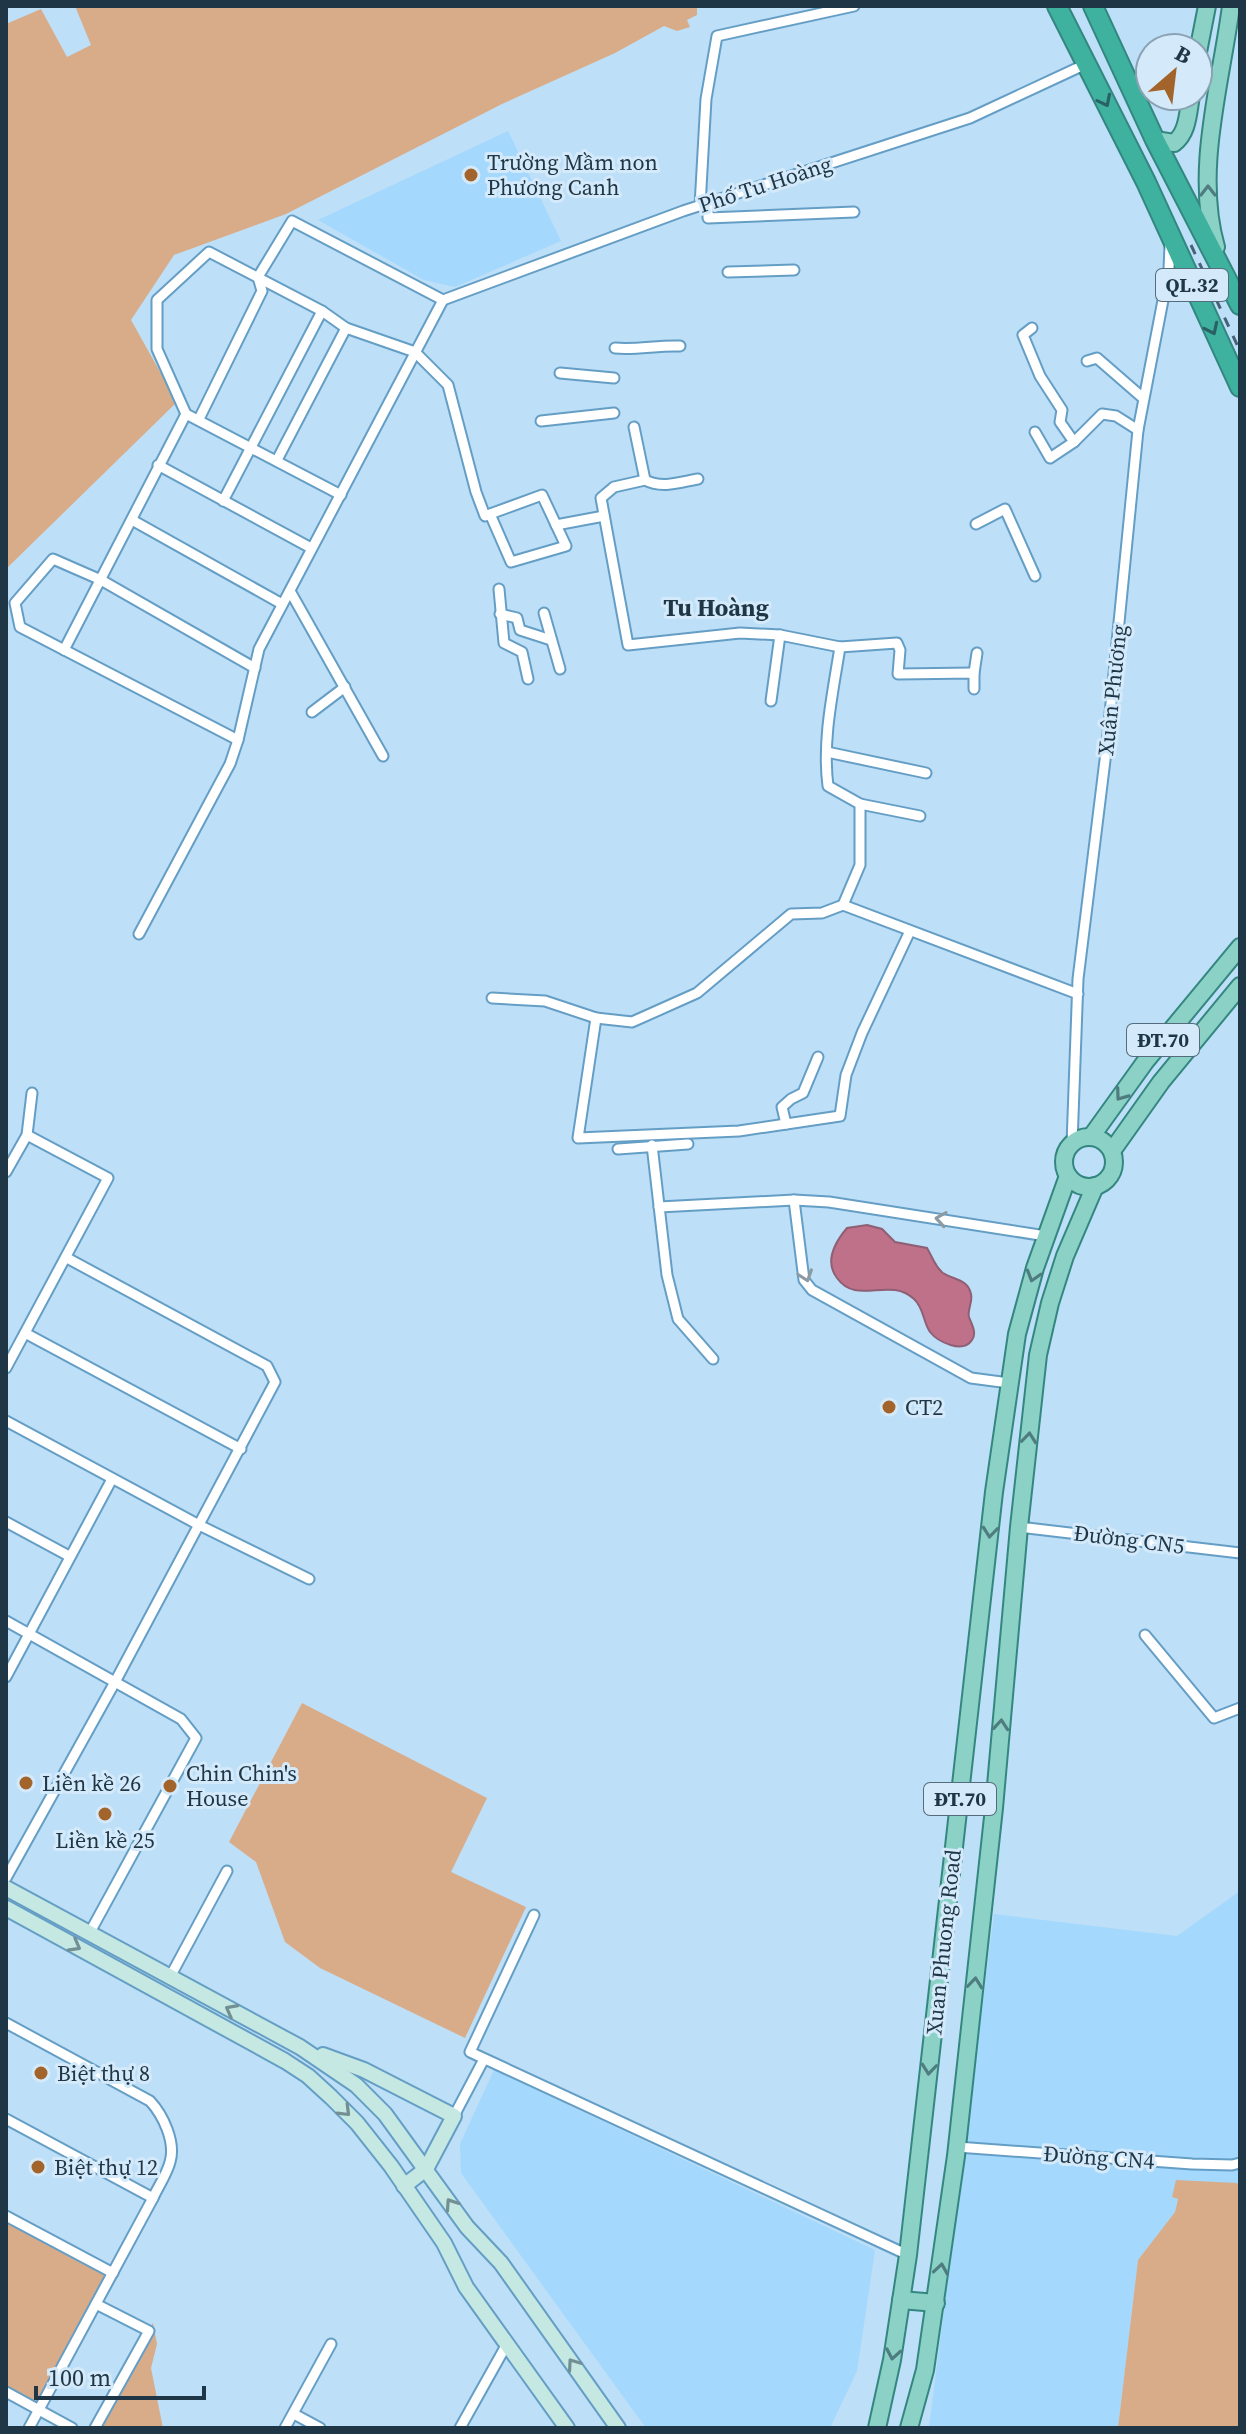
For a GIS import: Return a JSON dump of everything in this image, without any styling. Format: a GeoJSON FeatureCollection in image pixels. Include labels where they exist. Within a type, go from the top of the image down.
{"type":"FeatureCollection","features":[{"type":"Feature","properties":{"kind":"highway","name":"QL.32"},"geometry":{"type":"LineString","coordinates":[[1057,6],[1146,182],[1240,387]]}},
{"type":"Feature","properties":{"kind":"highway","name":"QL.32"},"geometry":{"type":"LineString","coordinates":[[1093,6],[1155,140],[1240,305]]}},
{"type":"Feature","properties":{"kind":"main road"},"geometry":{"type":"LineString","coordinates":[[1202,32],[1207,6]]}},
{"type":"Feature","properties":{"kind":"main road"},"geometry":{"type":"LineString","coordinates":[[1221,267],[1209,225],[1208,169],[1231,6]]}},
{"type":"Feature","properties":{"kind":"main road"},"geometry":{"type":"LineString","coordinates":[[1155,140],[1174,143],[1180,138],[1188,112]]}},
{"type":"Feature","properties":{"kind":"main road","name":"ĐT.70"},"geometry":{"type":"LineString","coordinates":[[1091,1137],[1145,1062],[1240,947]]}},
{"type":"Feature","properties":{"kind":"main road","name":"ĐT.70"},"geometry":{"type":"LineString","coordinates":[[1112,1151],[1161,1082],[1240,986]]}},
{"type":"Feature","properties":{"kind":"main road"},"geometry":{"type":"LineString","coordinates":[[1091,1137],[1099,1139],[1112,1151],[1114,1159],[1106,1181],[1083,1187],[1068,1176],[1063,1164],[1064,1155],[1072,1144],[1091,1137]]}},
{"type":"Feature","properties":{"kind":"main road","name":"Xuan Phuong Road"},"geometry":{"type":"LineString","coordinates":[[877,2428],[892,2360],[908,2255],[948,1888],[1009,1383],[1021,1318],[1068,1176]]}},
{"type":"Feature","properties":{"kind":"main road","name":"Xuan Phuong Road"},"geometry":{"type":"LineString","coordinates":[[909,2428],[925,2370],[957,2147],[1038,1355],[1065,1256],[1095,1186]]}},
{"type":"Feature","properties":{"kind":"main road"},"geometry":{"type":"LineString","coordinates":[[6,1888],[300,2047],[356,2085],[385,2114],[467,2227],[501,2263],[618,2428]]}},
{"type":"Feature","properties":{"kind":"main road"},"geometry":{"type":"LineString","coordinates":[[6,1908],[308,2076],[357,2123],[404,2186],[444,2243],[466,2287],[567,2428]]}},
{"type":"Feature","properties":{"kind":"main road"},"geometry":{"type":"LineString","coordinates":[[300,2047],[364,2070],[454,2116],[426,2169],[404,2186]]}},
{"type":"Feature","properties":{"kind":"main road"},"geometry":{"type":"LineString","coordinates":[[901,2300],[936,2303]]}},
{"type":"Feature","properties":{"kind":"street"},"geometry":{"type":"LineString","coordinates":[[854,6],[717,36],[706,99],[704,204],[708,218],[854,212]]}},
{"type":"Feature","properties":{"kind":"street","name":"Phố Tu Hoàng"},"geometry":{"type":"LineString","coordinates":[[443,300],[704,204],[970,118],[1086,64]]}},
{"type":"Feature","properties":{"kind":"street"},"geometry":{"type":"LineString","coordinates":[[139,934],[230,764],[259,649],[443,300],[292,221],[258,277],[262,291],[199,419]]}},
{"type":"Feature","properties":{"kind":"street","name":"Xuân Phương"},"geometry":{"type":"LineString","coordinates":[[1072,1144],[1078,994],[1138,430],[1169,269],[1170,238]]}},
{"type":"Feature","properties":{"kind":"street"},"geometry":{"type":"LineString","coordinates":[[341,495],[186,414],[157,349],[157,300],[209,252],[322,311],[346,328],[415,352],[448,385],[485,516],[490,514],[542,495],[566,546],[511,562],[490,514]]}},
{"type":"Feature","properties":{"kind":"street"},"geometry":{"type":"LineString","coordinates":[[728,272],[794,270]]}},
{"type":"Feature","properties":{"kind":"street"},"geometry":{"type":"LineString","coordinates":[[223,501],[322,311]]}},
{"type":"Feature","properties":{"kind":"street"},"geometry":{"type":"LineString","coordinates":[[277,460],[346,328]]}},
{"type":"Feature","properties":{"kind":"street"},"geometry":{"type":"LineString","coordinates":[[1032,328],[1023,335],[1040,376],[1062,410],[1060,422],[1074,442]]}},
{"type":"Feature","properties":{"kind":"street"},"geometry":{"type":"LineString","coordinates":[[615,348],[636,350],[656,345],[680,346]]}},
{"type":"Feature","properties":{"kind":"street"},"geometry":{"type":"LineString","coordinates":[[1087,361],[1097,358],[1143,398]]}},
{"type":"Feature","properties":{"kind":"street"},"geometry":{"type":"LineString","coordinates":[[560,373],[614,378]]}},
{"type":"Feature","properties":{"kind":"street"},"geometry":{"type":"LineString","coordinates":[[541,421],[614,413]]}},
{"type":"Feature","properties":{"kind":"street"},"geometry":{"type":"LineString","coordinates":[[64,650],[186,414]]}},
{"type":"Feature","properties":{"kind":"street"},"geometry":{"type":"LineString","coordinates":[[1035,432],[1050,458],[1074,442],[1102,414],[1116,416],[1138,430]]}},
{"type":"Feature","properties":{"kind":"street"},"geometry":{"type":"LineString","coordinates":[[634,427],[645,480]]}},
{"type":"Feature","properties":{"kind":"street"},"geometry":{"type":"LineString","coordinates":[[158,465],[311,548]]}},
{"type":"Feature","properties":{"kind":"street"},"geometry":{"type":"LineString","coordinates":[[698,479],[668,485],[645,480],[614,487],[601,498],[628,645],[740,633],[780,635],[840,647],[897,643],[900,650],[898,674],[974,673]]}},
{"type":"Feature","properties":{"kind":"street"},"geometry":{"type":"LineString","coordinates":[[976,524],[1005,509],[1035,576]]}},
{"type":"Feature","properties":{"kind":"street"},"geometry":{"type":"LineString","coordinates":[[556,525],[604,516]]}},
{"type":"Feature","properties":{"kind":"street"},"geometry":{"type":"LineString","coordinates":[[132,520],[282,604]]}},
{"type":"Feature","properties":{"kind":"street"},"geometry":{"type":"LineString","coordinates":[[238,740],[20,627],[15,603],[53,559],[101,580],[255,668]]}},
{"type":"Feature","properties":{"kind":"street"},"geometry":{"type":"LineString","coordinates":[[499,589],[504,643],[522,652],[528,679]]}},
{"type":"Feature","properties":{"kind":"street"},"geometry":{"type":"LineString","coordinates":[[290,591],[383,756]]}},
{"type":"Feature","properties":{"kind":"street"},"geometry":{"type":"LineString","coordinates":[[544,613],[560,669]]}},
{"type":"Feature","properties":{"kind":"street"},"geometry":{"type":"LineString","coordinates":[[500,614],[517,618],[520,630],[551,640]]}},
{"type":"Feature","properties":{"kind":"street"},"geometry":{"type":"LineString","coordinates":[[771,701],[780,635]]}},
{"type":"Feature","properties":{"kind":"street"},"geometry":{"type":"LineString","coordinates":[[840,647],[827,752],[828,786],[860,804],[920,816]]}},
{"type":"Feature","properties":{"kind":"street"},"geometry":{"type":"LineString","coordinates":[[974,689],[977,653]]}},
{"type":"Feature","properties":{"kind":"street"},"geometry":{"type":"LineString","coordinates":[[312,712],[345,687]]}},
{"type":"Feature","properties":{"kind":"street"},"geometry":{"type":"LineString","coordinates":[[827,752],[926,773]]}},
{"type":"Feature","properties":{"kind":"street"},"geometry":{"type":"LineString","coordinates":[[843,905],[860,865],[860,804]]}},
{"type":"Feature","properties":{"kind":"street"},"geometry":{"type":"LineString","coordinates":[[492,998],[545,1001],[596,1018],[632,1022],[697,993],[791,914],[822,913],[843,905],[1078,994]]}},
{"type":"Feature","properties":{"kind":"street"},"geometry":{"type":"LineString","coordinates":[[596,1018],[578,1138],[739,1131],[840,1116],[846,1075],[910,931]]}},
{"type":"Feature","properties":{"kind":"street"},"geometry":{"type":"LineString","coordinates":[[786,1124],[782,1107],[803,1093],[818,1057]]}},
{"type":"Feature","properties":{"kind":"street"},"geometry":{"type":"LineString","coordinates":[[6,1172],[27,1135],[32,1093]]}},
{"type":"Feature","properties":{"kind":"street"},"geometry":{"type":"LineString","coordinates":[[6,1368],[108,1178],[27,1135]]}},
{"type":"Feature","properties":{"kind":"street"},"geometry":{"type":"LineString","coordinates":[[618,1149],[688,1144]]}},
{"type":"Feature","properties":{"kind":"street"},"geometry":{"type":"LineString","coordinates":[[652,1145],[667,1275],[678,1319],[713,1359]]}},
{"type":"Feature","properties":{"kind":"street"},"geometry":{"type":"LineString","coordinates":[[659,1207],[794,1200],[829,1202],[1046,1236]]}},
{"type":"Feature","properties":{"kind":"street"},"geometry":{"type":"LineString","coordinates":[[794,1200],[804,1280],[812,1290],[971,1378],[1009,1383]]}},
{"type":"Feature","properties":{"kind":"street"},"geometry":{"type":"LineString","coordinates":[[6,1878],[275,1382],[267,1366],[67,1258]]}},
{"type":"Feature","properties":{"kind":"street"},"geometry":{"type":"LineString","coordinates":[[25,1333],[241,1449]]}},
{"type":"Feature","properties":{"kind":"street"},"geometry":{"type":"LineString","coordinates":[[6,1421],[199,1525],[309,1579]]}},
{"type":"Feature","properties":{"kind":"street"},"geometry":{"type":"LineString","coordinates":[[6,1677],[112,1479]]}},
{"type":"Feature","properties":{"kind":"street"},"geometry":{"type":"LineString","coordinates":[[6,1522],[69,1556]]}},
{"type":"Feature","properties":{"kind":"street","name":"Đường CN5"},"geometry":{"type":"LineString","coordinates":[[1019,1527],[1240,1553]]}},
{"type":"Feature","properties":{"kind":"street"},"geometry":{"type":"LineString","coordinates":[[6,1621],[181,1719],[196,1738],[89,1934]]}},
{"type":"Feature","properties":{"kind":"street"},"geometry":{"type":"LineString","coordinates":[[1145,1635],[1214,1718],[1240,1708]]}},
{"type":"Feature","properties":{"kind":"street"},"geometry":{"type":"LineString","coordinates":[[170,1977],[227,1871]]}},
{"type":"Feature","properties":{"kind":"street"},"geometry":{"type":"LineString","coordinates":[[534,1915],[470,2052],[908,2255]]}},
{"type":"Feature","properties":{"kind":"street"},"geometry":{"type":"LineString","coordinates":[[6,2023],[150,2101],[168,2133],[171,2161],[29,2428]]}},
{"type":"Feature","properties":{"kind":"street"},"geometry":{"type":"LineString","coordinates":[[454,2116],[484,2059]]}},
{"type":"Feature","properties":{"kind":"street"},"geometry":{"type":"LineString","coordinates":[[6,2119],[153,2198]]}},
{"type":"Feature","properties":{"kind":"street","name":"Đường CN4"},"geometry":{"type":"LineString","coordinates":[[957,2147],[1192,2164],[1240,2163]]}},
{"type":"Feature","properties":{"kind":"street"},"geometry":{"type":"LineString","coordinates":[[6,2216],[113,2273]]}},
{"type":"Feature","properties":{"kind":"street"},"geometry":{"type":"LineString","coordinates":[[95,2428],[149,2331],[96,2304]]}},
{"type":"Feature","properties":{"kind":"street"},"geometry":{"type":"LineString","coordinates":[[285,2428],[331,2344]]}},
{"type":"Feature","properties":{"kind":"street"},"geometry":{"type":"LineString","coordinates":[[460,2428],[507,2344]]}},
{"type":"Feature","properties":{"kind":"street"},"geometry":{"type":"LineString","coordinates":[[6,2392],[72,2428]]}},
{"type":"Feature","properties":{"kind":"street"},"geometry":{"type":"LineString","coordinates":[[294,2414],[320,2428]]}},
{"type":"Feature","properties":{"kind":"shaded area"},"geometry":{"type":"Polygon","coordinates":[[[75,6],[697,6],[697,15],[687,20],[690,27],[677,31],[664,26],[286,214],[174,255],[131,320],[177,402],[6,569],[6,24],[41,9],[67,57],[91,45],[75,6]]]}},
{"type":"Feature","properties":{"kind":"shaded area","name":"Trường Mầm non Phương Canh"},"geometry":{"type":"Polygon","coordinates":[[[508,131],[561,241],[455,287],[424,280],[318,220],[508,131]]]}},
{"type":"Feature","properties":{"kind":"shaded area"},"geometry":{"type":"Polygon","coordinates":[[[867,1225],[882,1229],[895,1242],[927,1248],[940,1271],[967,1285],[971,1297],[969,1317],[974,1332],[968,1344],[951,1345],[934,1336],[917,1303],[904,1293],[854,1290],[837,1278],[833,1272],[832,1258],[839,1239],[847,1228],[867,1225]]]}},
{"type":"Feature","properties":{"kind":"shaded area"},"geometry":{"type":"Polygon","coordinates":[[[302,1703],[487,1798],[451,1872],[526,1907],[465,2038],[320,1968],[285,1942],[256,1862],[229,1842],[302,1703]]]}},
{"type":"Feature","properties":{"kind":"shaded area"},"geometry":{"type":"Polygon","coordinates":[[[1240,1891],[1240,2186],[1237,2183],[1178,2198],[1175,2212],[1138,2260],[1118,2428],[929,2428],[994,1914],[1177,1936],[1240,1891]]]}},
{"type":"Feature","properties":{"kind":"shaded area"},"geometry":{"type":"Polygon","coordinates":[[[494,2070],[875,2250],[857,2371],[830,2428],[646,2428],[461,2173],[460,2144],[494,2070]]]}},
{"type":"Feature","properties":{"kind":"shaded area"},"geometry":{"type":"Polygon","coordinates":[[[1176,2180],[1237,2183],[1240,2186],[1240,2428],[1118,2428],[1138,2260],[1175,2212],[1178,2199],[1172,2197],[1176,2180]]]}},
{"type":"Feature","properties":{"kind":"shaded area"},"geometry":{"type":"Polygon","coordinates":[[[6,2216],[113,2273],[39,2411],[6,2393],[6,2216]]]}},
{"type":"Feature","properties":{"kind":"shaded area"},"geometry":{"type":"Polygon","coordinates":[[[153,2323],[157,2344],[151,2368],[163,2428],[95,2428],[153,2323]]]}},
{"type":"Feature","properties":{"kind":"railway"},"geometry":{"type":"LineString","coordinates":[[1191,245],[1240,351]]}},
{"type":"Feature","properties":{"kind":"place","name":"Trường Mầm non Phương Canh"},"geometry":{"type":"Point","coordinates":[471,175]}},
{"type":"Feature","properties":{"kind":"place","name":"CT2"},"geometry":{"type":"Point","coordinates":[889,1407]}},
{"type":"Feature","properties":{"kind":"place","name":"Liền kề 26"},"geometry":{"type":"Point","coordinates":[26,1783]}},
{"type":"Feature","properties":{"kind":"place","name":"Chin Chin's House"},"geometry":{"type":"Point","coordinates":[170,1786]}},
{"type":"Feature","properties":{"kind":"place","name":"Liền kề 25"},"geometry":{"type":"Point","coordinates":[105,1814]}},
{"type":"Feature","properties":{"kind":"place","name":"Biệt thự 8"},"geometry":{"type":"Point","coordinates":[41,2073]}},
{"type":"Feature","properties":{"kind":"place","name":"Biệt thự 12"},"geometry":{"type":"Point","coordinates":[38,2167]}},
{"type":"Feature","properties":{"kind":"district","name":"Tu Hoàng"},"geometry":{"type":"Point","coordinates":[716,607]}}]}
